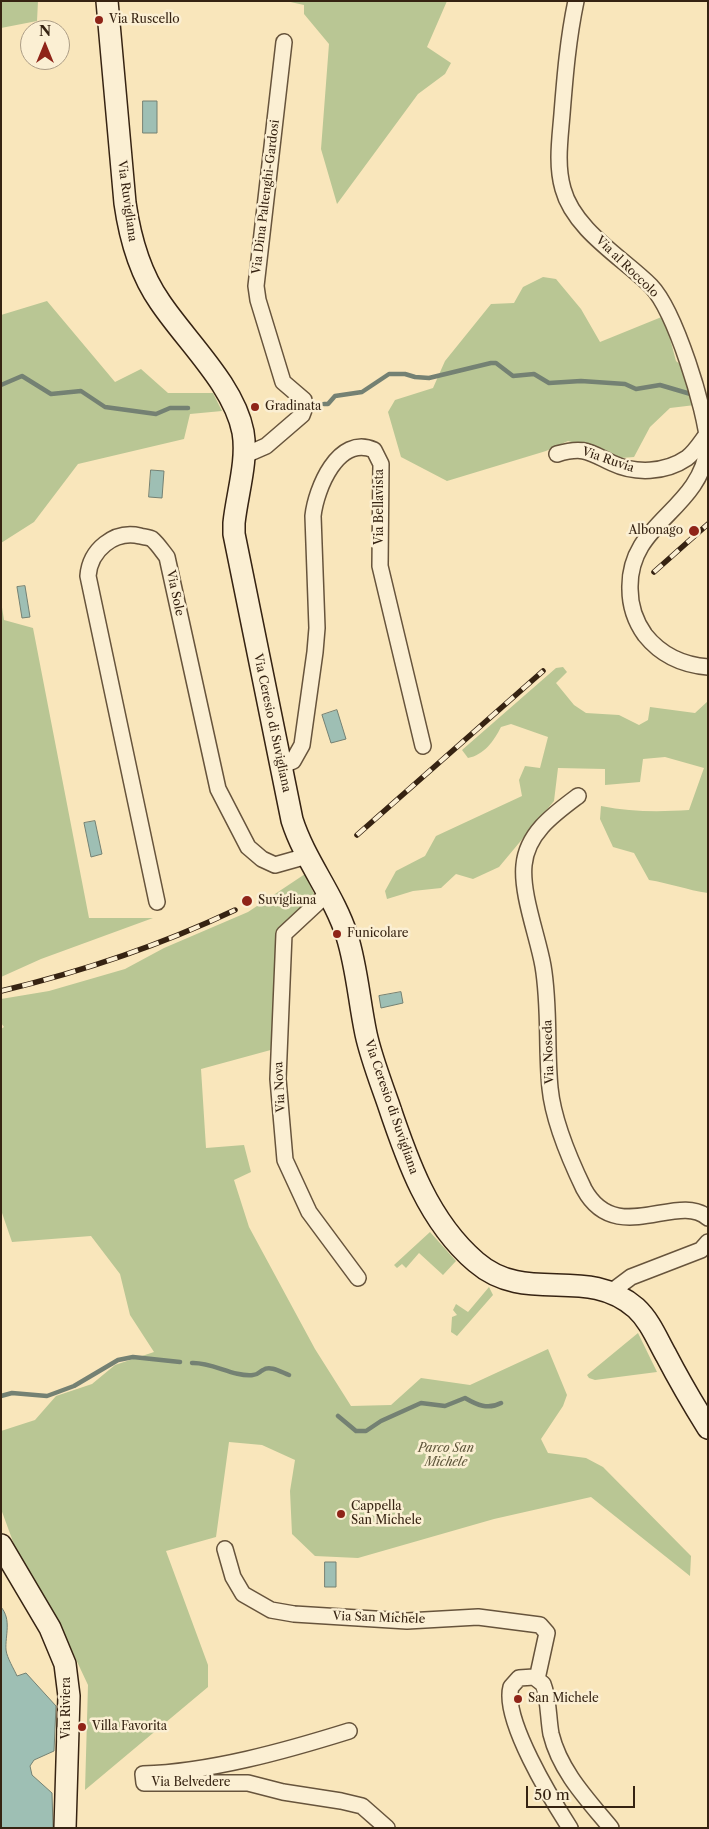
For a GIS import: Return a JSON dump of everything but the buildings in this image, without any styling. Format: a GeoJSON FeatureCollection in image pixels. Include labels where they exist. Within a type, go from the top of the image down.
{"type":"FeatureCollection","features":[{"type":"Feature","properties":{"kind":"main road","name":"Via Ruvigliana"},"geometry":{"type":"LineString","coordinates":[[107,1],[125,203],[135,252],[157,297],[232,403]]}},
{"type":"Feature","properties":{"kind":"main road","name":"Via Ceresio di Suvigliana"},"geometry":{"type":"LineString","coordinates":[[232,403],[243,433],[234,534],[292,820],[307,856],[338,915],[350,947],[370,1050],[401,1143],[414,1174],[438,1217],[454,1239],[476,1262],[504,1279],[533,1285],[580,1285],[611,1292],[621,1297],[643,1316],[708,1428]]}},
{"type":"Feature","properties":{"kind":"main road","name":"Via Riviera"},"geometry":{"type":"LineString","coordinates":[[1,1545],[50,1628],[65,1664],[69,1696],[65,1828]]}},
{"type":"Feature","properties":{"kind":"street","name":"Via al Roccolo"},"geometry":{"type":"LineString","coordinates":[[576,1],[566,65],[558,155],[563,190],[588,229],[616,258],[651,287],[668,310],[701,404],[708,442],[704,468],[689,494],[647,536],[637,551],[630,571],[630,588],[636,620],[649,640],[674,659],[708,667]]}},
{"type":"Feature","properties":{"kind":"street","name":"Via Dina Paltenghi-Gardosi"},"geometry":{"type":"LineString","coordinates":[[242,456],[266,446],[302,415],[305,407],[304,400],[283,382],[258,300],[256,286],[284,42]]}},
{"type":"Feature","properties":{"kind":"street","name":"Via Ruvia"},"geometry":{"type":"LineString","coordinates":[[557,454],[571,450],[584,450],[624,468],[652,470],[675,464],[708,442]]}},
{"type":"Feature","properties":{"kind":"street","name":"Via Bellavista"},"geometry":{"type":"LineString","coordinates":[[281,766],[293,761],[302,745],[316,652],[317,628],[313,516],[315,502],[335,460],[356,447],[374,450],[379,458],[380,566],[423,746]]}},
{"type":"Feature","properties":{"kind":"street","name":"Via Sole"},"geometry":{"type":"LineString","coordinates":[[157,902],[88,576],[89,562],[98,551],[117,536],[132,534],[152,539],[167,557],[218,789],[248,847],[262,859],[275,865],[307,856]]}},
{"type":"Feature","properties":{"kind":"street","name":"Via Noseda"},"geometry":{"type":"LineString","coordinates":[[578,796],[549,817],[540,827],[533,838],[524,865],[525,885],[546,981],[550,1088],[554,1110],[584,1189],[591,1200],[603,1209],[617,1216],[634,1217],[694,1211],[708,1218]]}},
{"type":"Feature","properties":{"kind":"street","name":"Via Nova"},"geometry":{"type":"LineString","coordinates":[[327,894],[284,934],[278,1079],[285,1160],[309,1212],[358,1278]]}},
{"type":"Feature","properties":{"kind":"street"},"geometry":{"type":"LineString","coordinates":[[611,1292],[631,1277],[701,1250],[708,1242]]}},
{"type":"Feature","properties":{"kind":"street","name":"Via San Michele"},"geometry":{"type":"LineString","coordinates":[[225,1548],[233,1577],[242,1594],[271,1610],[282,1613],[408,1621],[478,1617],[540,1625],[546,1630],[547,1637],[537,1679]]}},
{"type":"Feature","properties":{"kind":"street"},"geometry":{"type":"LineString","coordinates":[[570,1828],[538,1775],[511,1706],[509,1692],[514,1682],[524,1677],[537,1679],[544,1688],[552,1734],[563,1765],[573,1782],[611,1828]]}},
{"type":"Feature","properties":{"kind":"street","name":"Via Belvedere"},"geometry":{"type":"LineString","coordinates":[[349,1731],[306,1744],[222,1763],[162,1774],[143,1774],[144,1783],[248,1783],[283,1792],[362,1806],[387,1828]]}},
{"type":"Feature","properties":{"kind":"green space"},"geometry":{"type":"Polygon","coordinates":[[[1,1],[38,1],[37,20],[20,20],[20,24],[1,28],[1,1]]]}},
{"type":"Feature","properties":{"kind":"green space"},"geometry":{"type":"Polygon","coordinates":[[[286,1],[447,1],[427,47],[451,63],[445,74],[418,94],[337,204],[321,149],[329,44],[304,14],[304,5],[286,1]]]}},
{"type":"Feature","properties":{"kind":"green space"},"geometry":{"type":"Polygon","coordinates":[[[543,277],[556,279],[581,309],[600,342],[664,316],[676,361],[682,366],[695,405],[670,408],[650,427],[634,457],[621,458],[568,441],[546,451],[447,481],[401,457],[388,412],[395,400],[433,388],[445,361],[491,304],[514,303],[523,287],[543,277]]]}},
{"type":"Feature","properties":{"kind":"green space"},"geometry":{"type":"Polygon","coordinates":[[[47,301],[115,382],[141,369],[168,393],[213,393],[222,411],[190,414],[184,439],[78,464],[34,522],[1,543],[1,315],[47,301]]]}},
{"type":"Feature","properties":{"kind":"green space"},"geometry":{"type":"Polygon","coordinates":[[[1,601],[4,620],[33,628],[89,918],[153,918],[41,959],[1,977],[1,601]]]}},
{"type":"Feature","properties":{"kind":"green space"},"geometry":{"type":"Polygon","coordinates":[[[563,667],[567,672],[556,683],[574,705],[586,713],[619,715],[639,725],[648,720],[650,707],[695,713],[708,701],[708,893],[649,880],[634,853],[613,847],[600,819],[601,806],[645,811],[689,810],[704,768],[665,757],[643,759],[640,782],[605,785],[605,769],[558,768],[554,801],[499,867],[473,879],[456,874],[441,888],[413,891],[387,899],[385,891],[396,871],[425,856],[436,836],[522,796],[519,780],[525,766],[540,768],[548,737],[511,724],[501,727],[492,742],[479,754],[468,758],[462,750],[556,668],[563,667]]]}},
{"type":"Feature","properties":{"kind":"green space","name":"Parco San Michele"},"geometry":{"type":"Polygon","coordinates":[[[305,874],[316,898],[284,934],[278,1048],[201,1069],[206,1148],[244,1145],[251,1172],[234,1180],[249,1227],[315,1349],[351,1406],[391,1405],[421,1378],[470,1385],[548,1349],[567,1395],[563,1406],[541,1439],[548,1453],[586,1458],[603,1467],[691,1556],[690,1576],[591,1497],[494,1519],[358,1558],[315,1556],[292,1534],[290,1491],[295,1460],[262,1445],[229,1442],[216,1537],[166,1551],[208,1665],[208,1687],[85,1790],[88,1685],[65,1636],[19,1558],[1,1509],[1,1431],[35,1420],[56,1396],[92,1384],[115,1365],[154,1352],[130,1315],[120,1274],[91,1236],[12,1242],[1,1210],[1,1029],[4,1027],[1,1023],[1,999],[49,991],[125,969],[164,948],[248,912],[305,874]]]}},
{"type":"Feature","properties":{"kind":"green space"},"geometry":{"type":"Polygon","coordinates":[[[430,1232],[456,1261],[443,1275],[419,1253],[406,1268],[402,1264],[397,1268],[394,1265],[430,1232]]]}},
{"type":"Feature","properties":{"kind":"green space"},"geometry":{"type":"Polygon","coordinates":[[[489,1287],[493,1295],[457,1336],[451,1332],[452,1317],[457,1315],[453,1310],[456,1304],[468,1312],[489,1287]]]}},
{"type":"Feature","properties":{"kind":"green space"},"geometry":{"type":"Polygon","coordinates":[[[638,1333],[657,1372],[595,1380],[589,1378],[587,1375],[638,1333]]]}},
{"type":"Feature","properties":{"kind":"water"},"geometry":{"type":"Polygon","coordinates":[[[143,101],[157,101],[157,133],[143,133],[143,101]]]}},
{"type":"Feature","properties":{"kind":"water"},"geometry":{"type":"Polygon","coordinates":[[[151,470],[164,471],[162,498],[149,497],[151,470]]]}},
{"type":"Feature","properties":{"kind":"water"},"geometry":{"type":"Polygon","coordinates":[[[25,586],[30,617],[22,618],[17,587],[25,586]]]}},
{"type":"Feature","properties":{"kind":"water"},"geometry":{"type":"Polygon","coordinates":[[[337,710],[346,739],[331,743],[322,715],[337,710]]]}},
{"type":"Feature","properties":{"kind":"water"},"geometry":{"type":"Polygon","coordinates":[[[95,821],[102,854],[91,857],[84,823],[95,821]]]}},
{"type":"Feature","properties":{"kind":"water"},"geometry":{"type":"Polygon","coordinates":[[[401,992],[403,1003],[381,1008],[379,996],[401,992]]]}},
{"type":"Feature","properties":{"kind":"water"},"geometry":{"type":"Polygon","coordinates":[[[325,1562],[336,1562],[336,1587],[325,1587],[325,1562]]]}},
{"type":"Feature","properties":{"kind":"water"},"geometry":{"type":"Polygon","coordinates":[[[1,1607],[7,1622],[6,1650],[17,1676],[26,1673],[56,1706],[54,1751],[34,1760],[30,1766],[32,1775],[52,1793],[53,1828],[1,1828],[1,1607]]]}},
{"type":"Feature","properties":{"kind":"waterway"},"geometry":{"type":"LineString","coordinates":[[324,404],[328,404],[335,396],[362,392],[389,374],[405,374],[429,378],[491,363],[496,363],[513,376],[534,374],[549,383],[581,381],[625,384],[636,389],[660,385],[694,395]]}},
{"type":"Feature","properties":{"kind":"waterway"},"geometry":{"type":"LineString","coordinates":[[1,385],[22,376],[51,394],[81,391],[105,407],[156,414],[170,408],[188,408]]}},
{"type":"Feature","properties":{"kind":"waterway"},"geometry":{"type":"LineString","coordinates":[[1,1396],[12,1393],[47,1396],[74,1386],[118,1360],[133,1357],[180,1362]]}},
{"type":"Feature","properties":{"kind":"waterway"},"geometry":{"type":"LineString","coordinates":[[192,1363],[200,1363],[245,1375],[256,1374],[269,1368],[289,1375]]}},
{"type":"Feature","properties":{"kind":"waterway"},"geometry":{"type":"LineString","coordinates":[[338,1416],[356,1431],[366,1431],[381,1421],[421,1403],[445,1406],[465,1398],[483,1406],[501,1403]]}},
{"type":"Feature","properties":{"kind":"railway"},"geometry":{"type":"LineString","coordinates":[[654,572],[708,524]]}},
{"type":"Feature","properties":{"kind":"railway"},"geometry":{"type":"LineString","coordinates":[[357,835],[543,671]]}},
{"type":"Feature","properties":{"kind":"railway"},"geometry":{"type":"LineString","coordinates":[[1,991],[91,966],[150,946],[235,910]]}},
{"type":"Feature","properties":{"kind":"place","name":"Via Ruscello"},"geometry":{"type":"Point","coordinates":[99,20]}},
{"type":"Feature","properties":{"kind":"place","name":"Gradinata"},"geometry":{"type":"Point","coordinates":[255,407]}},
{"type":"Feature","properties":{"kind":"place","name":"Albonago"},"geometry":{"type":"Point","coordinates":[694,531]}},
{"type":"Feature","properties":{"kind":"place","name":"Suvigliana"},"geometry":{"type":"Point","coordinates":[247,901]}},
{"type":"Feature","properties":{"kind":"place","name":"Funicolare"},"geometry":{"type":"Point","coordinates":[337,934]}},
{"type":"Feature","properties":{"kind":"place","name":"Cappella San Michele"},"geometry":{"type":"Point","coordinates":[341,1514]}},
{"type":"Feature","properties":{"kind":"place","name":"San Michele"},"geometry":{"type":"Point","coordinates":[518,1699]}},
{"type":"Feature","properties":{"kind":"place","name":"Villa Favorita"},"geometry":{"type":"Point","coordinates":[82,1727]}}]}
